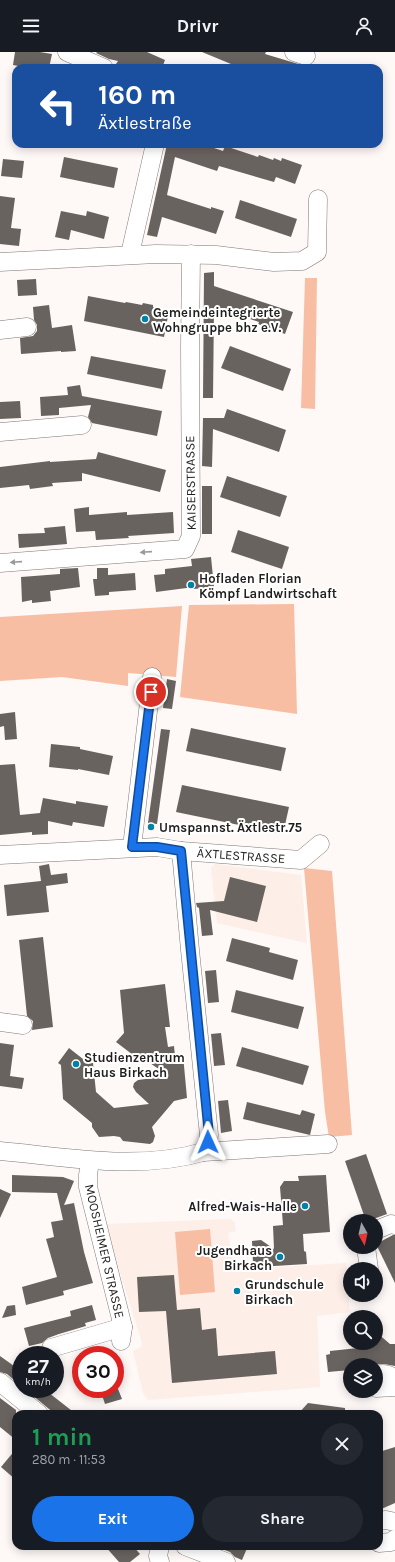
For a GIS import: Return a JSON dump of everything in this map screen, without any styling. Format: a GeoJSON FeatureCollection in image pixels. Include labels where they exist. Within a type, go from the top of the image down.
{"type":"FeatureCollection","features":[{"type":"Feature","properties":{"kind":"street"},"geometry":{"type":"LineString","coordinates":[[67,52],[95,64]]}},
{"type":"Feature","properties":{"kind":"street"},"geometry":{"type":"LineString","coordinates":[[130,254],[154,148]]}},
{"type":"Feature","properties":{"kind":"street"},"geometry":{"type":"LineString","coordinates":[[0,262],[130,254],[192,254],[216,255],[274,262],[302,261],[317,252],[318,199]]}},
{"type":"Feature","properties":{"kind":"street","name":"KAISERSTRASSE"},"geometry":{"type":"LineString","coordinates":[[0,563],[184,549],[191,536],[190,347],[192,254]]}},
{"type":"Feature","properties":{"kind":"street"},"geometry":{"type":"LineString","coordinates":[[0,330],[27,327]]}},
{"type":"Feature","properties":{"kind":"street"},"geometry":{"type":"LineString","coordinates":[[0,432],[82,425]]}},
{"type":"Feature","properties":{"kind":"street"},"geometry":{"type":"LineString","coordinates":[[132,847],[152,677]]}},
{"type":"Feature","properties":{"kind":"street","name":"ÄXTLESTRASSE"},"geometry":{"type":"LineString","coordinates":[[0,855],[132,847],[157,847],[181,851],[302,860],[320,844]]}},
{"type":"Feature","properties":{"kind":"street"},"geometry":{"type":"LineString","coordinates":[[181,851],[209,1135],[208,1142],[203,1152]]}},
{"type":"Feature","properties":{"kind":"street"},"geometry":{"type":"LineString","coordinates":[[0,1022],[23,1025]]}},
{"type":"Feature","properties":{"kind":"street"},"geometry":{"type":"LineString","coordinates":[[0,1151],[90,1161],[184,1158],[203,1152],[328,1144]]}},
{"type":"Feature","properties":{"kind":"street","name":"MOOSHEIMER STRASSE"},"geometry":{"type":"LineString","coordinates":[[61,1346],[122,1334],[88,1187],[90,1161]]}},
{"type":"Feature","properties":{"kind":"street"},"geometry":{"type":"LineString","coordinates":[[383,1227],[391,1224],[395,1225]]}},
{"type":"Feature","properties":{"kind":"street"},"geometry":{"type":"LineString","coordinates":[[383,1374],[389,1375],[395,1380]]}},
{"type":"Feature","properties":{"kind":"street"},"geometry":{"type":"LineString","coordinates":[[0,1382],[34,1410]]}},
{"type":"Feature","properties":{"kind":"street"},"geometry":{"type":"LineString","coordinates":[[383,1388],[395,1387]]}},
{"type":"Feature","properties":{"kind":"street"},"geometry":{"type":"LineString","coordinates":[[383,1520],[395,1522]]}},
{"type":"Feature","properties":{"kind":"street"},"geometry":{"type":"LineString","coordinates":[[383,1543],[395,1540]]}},
{"type":"Feature","properties":{"kind":"street"},"geometry":{"type":"LineString","coordinates":[[159,1550],[158,1556],[160,1562]]}},
{"type":"Feature","properties":{"kind":"street"},"geometry":{"type":"LineString","coordinates":[[195,1550],[226,1562]]}},
{"type":"Feature","properties":{"kind":"shaded area"},"geometry":{"type":"Polygon","coordinates":[[[305,278],[317,278],[315,409],[301,408],[305,278]]]}},
{"type":"Feature","properties":{"kind":"shaded area"},"geometry":{"type":"Polygon","coordinates":[[[294,604],[297,714],[180,697],[189,605],[294,604]]]}},
{"type":"Feature","properties":{"kind":"shaded area"},"geometry":{"type":"Polygon","coordinates":[[[182,606],[176,677],[128,673],[128,686],[62,677],[0,681],[0,617],[182,606]]]}},
{"type":"Feature","properties":{"kind":"shaded area"},"geometry":{"type":"Polygon","coordinates":[[[215,864],[301,875],[307,943],[217,923],[211,868],[215,864]]]}},
{"type":"Feature","properties":{"kind":"shaded area"},"geometry":{"type":"Polygon","coordinates":[[[304,868],[332,871],[352,1135],[329,1137],[325,1112],[304,868]]]}},
{"type":"Feature","properties":{"kind":"shaded area","name":"Grundschule Birkach"},"geometry":{"type":"Polygon","coordinates":[[[230,1219],[234,1221],[236,1231],[228,1233],[232,1257],[246,1269],[343,1263],[343,1302],[349,1302],[350,1310],[343,1310],[343,1313],[317,1316],[320,1387],[148,1400],[143,1393],[133,1351],[141,1347],[142,1343],[105,1224],[230,1219]]]}},
{"type":"Feature","properties":{"kind":"shaded area"},"geometry":{"type":"Polygon","coordinates":[[[210,1229],[215,1292],[180,1295],[175,1232],[210,1229]]]}},
{"type":"Feature","properties":{"kind":"building"},"geometry":{"type":"Polygon","coordinates":[[[15,52],[40,52],[52,54],[50,64],[13,64],[15,52]]]}},
{"type":"Feature","properties":{"kind":"building"},"geometry":{"type":"Polygon","coordinates":[[[147,52],[165,60],[164,64],[116,64],[118,61],[96,53],[147,52]]]}},
{"type":"Feature","properties":{"kind":"building"},"geometry":{"type":"Polygon","coordinates":[[[202,52],[266,52],[265,54],[298,64],[231,64],[202,52]]]}},
{"type":"Feature","properties":{"kind":"building"},"geometry":{"type":"Polygon","coordinates":[[[166,148],[214,148],[223,151],[224,148],[231,148],[258,157],[259,155],[281,161],[282,158],[302,165],[295,184],[276,177],[274,182],[219,166],[217,171],[175,157],[167,195],[211,209],[211,207],[224,211],[216,234],[162,217],[157,237],[147,235],[166,148]]]}},
{"type":"Feature","properties":{"kind":"building"},"geometry":{"type":"Polygon","coordinates":[[[64,157],[118,168],[114,188],[60,177],[64,157]]]}},
{"type":"Feature","properties":{"kind":"building"},"geometry":{"type":"Polygon","coordinates":[[[3,159],[24,161],[22,178],[1,176],[3,159]]]}},
{"type":"Feature","properties":{"kind":"building"},"geometry":{"type":"Polygon","coordinates":[[[0,196],[15,198],[11,228],[21,229],[19,246],[0,244],[0,196]]]}},
{"type":"Feature","properties":{"kind":"building"},"geometry":{"type":"Polygon","coordinates":[[[240,200],[297,219],[291,237],[235,218],[240,200]]]}},
{"type":"Feature","properties":{"kind":"building"},"geometry":{"type":"Polygon","coordinates":[[[61,211],[86,216],[87,211],[109,217],[104,239],[71,230],[69,240],[55,237],[61,211]]]}},
{"type":"Feature","properties":{"kind":"building"},"geometry":{"type":"Polygon","coordinates":[[[214,272],[214,286],[293,312],[285,334],[258,324],[259,322],[214,307],[213,398],[203,398],[204,273],[214,272]]]}},
{"type":"Feature","properties":{"kind":"building"},"geometry":{"type":"Polygon","coordinates":[[[36,279],[37,295],[18,296],[17,280],[36,279]]]}},
{"type":"Feature","properties":{"kind":"building"},"geometry":{"type":"Polygon","coordinates":[[[88,296],[125,303],[142,305],[143,303],[169,311],[164,337],[84,321],[88,296]]]}},
{"type":"Feature","properties":{"kind":"building"},"geometry":{"type":"Polygon","coordinates":[[[49,305],[52,328],[72,325],[76,351],[21,354],[20,338],[33,336],[37,331],[33,307],[49,305]]]}},
{"type":"Feature","properties":{"kind":"building"},"geometry":{"type":"Polygon","coordinates":[[[230,346],[291,369],[283,391],[221,368],[230,346]]]}},
{"type":"Feature","properties":{"kind":"building"},"geometry":{"type":"Polygon","coordinates":[[[91,356],[166,370],[162,389],[87,374],[91,356]]]}},
{"type":"Feature","properties":{"kind":"building"},"geometry":{"type":"Polygon","coordinates":[[[80,385],[82,396],[162,411],[157,436],[92,423],[88,417],[91,405],[59,408],[59,415],[41,416],[40,397],[68,395],[67,387],[80,385]]]}},
{"type":"Feature","properties":{"kind":"building"},"geometry":{"type":"Polygon","coordinates":[[[20,401],[21,418],[0,419],[0,402],[20,401]]]}},
{"type":"Feature","properties":{"kind":"building"},"geometry":{"type":"Polygon","coordinates":[[[227,409],[286,430],[279,452],[213,429],[212,467],[202,466],[203,418],[224,418],[227,409]]]}},
{"type":"Feature","properties":{"kind":"building"},"geometry":{"type":"Polygon","coordinates":[[[98,452],[166,470],[160,492],[82,473],[82,481],[52,483],[53,486],[30,489],[29,485],[0,488],[0,467],[50,461],[96,459],[98,452]]]}},
{"type":"Feature","properties":{"kind":"building"},"geometry":{"type":"Polygon","coordinates":[[[227,476],[287,496],[280,517],[220,497],[227,476]]]}},
{"type":"Feature","properties":{"kind":"building"},"geometry":{"type":"Polygon","coordinates":[[[202,486],[212,486],[212,534],[202,534],[202,486]]]}},
{"type":"Feature","properties":{"kind":"building"},"geometry":{"type":"Polygon","coordinates":[[[89,507],[89,515],[127,512],[127,515],[173,512],[174,533],[96,540],[95,531],[76,532],[74,509],[89,507]]]}},
{"type":"Feature","properties":{"kind":"building"},"geometry":{"type":"Polygon","coordinates":[[[65,526],[67,544],[19,548],[18,534],[45,533],[44,528],[65,526]]]}},
{"type":"Feature","properties":{"kind":"building"},"geometry":{"type":"Polygon","coordinates":[[[238,530],[289,547],[282,569],[231,552],[238,530]]]}},
{"type":"Feature","properties":{"kind":"building"},"geometry":{"type":"Polygon","coordinates":[[[211,557],[214,587],[194,589],[194,587],[156,592],[154,575],[165,574],[165,569],[192,566],[191,559],[211,557]]]}},
{"type":"Feature","properties":{"kind":"building"},"geometry":{"type":"Polygon","coordinates":[[[78,568],[80,587],[50,591],[51,601],[32,603],[32,600],[22,602],[21,577],[60,574],[60,569],[78,568]]]}},
{"type":"Feature","properties":{"kind":"building"},"geometry":{"type":"Polygon","coordinates":[[[97,568],[108,568],[108,575],[135,573],[136,590],[109,592],[109,595],[95,596],[93,579],[97,579],[97,568]]]}},
{"type":"Feature","properties":{"kind":"building"},"geometry":{"type":"Polygon","coordinates":[[[167,679],[176,681],[172,709],[163,708],[167,679]]]}},
{"type":"Feature","properties":{"kind":"building"},"geometry":{"type":"Polygon","coordinates":[[[15,712],[17,739],[5,740],[4,726],[0,727],[0,714],[15,712]]]}},
{"type":"Feature","properties":{"kind":"building"},"geometry":{"type":"Polygon","coordinates":[[[191,728],[286,748],[281,771],[186,751],[191,728]]]}},
{"type":"Feature","properties":{"kind":"building"},"geometry":{"type":"Polygon","coordinates":[[[161,729],[170,730],[157,824],[148,823],[161,729]]]}},
{"type":"Feature","properties":{"kind":"building"},"geometry":{"type":"Polygon","coordinates":[[[51,744],[80,747],[80,749],[113,756],[109,775],[78,769],[49,767],[51,744]]]}},
{"type":"Feature","properties":{"kind":"building"},"geometry":{"type":"Polygon","coordinates":[[[15,764],[20,815],[40,813],[43,798],[76,804],[76,801],[108,806],[104,827],[73,822],[72,826],[48,821],[48,834],[32,835],[32,832],[0,835],[0,765],[15,764]]]}},
{"type":"Feature","properties":{"kind":"building"},"geometry":{"type":"Polygon","coordinates":[[[182,785],[289,807],[283,834],[176,812],[182,785]]]}},
{"type":"Feature","properties":{"kind":"building"},"geometry":{"type":"Polygon","coordinates":[[[49,864],[51,875],[67,873],[68,883],[46,886],[49,912],[7,916],[4,885],[41,881],[39,866],[49,864]]]}},
{"type":"Feature","properties":{"kind":"building"},"geometry":{"type":"Polygon","coordinates":[[[230,877],[266,886],[257,922],[210,910],[213,935],[202,936],[199,908],[197,907],[196,903],[224,901],[230,877]]]}},
{"type":"Feature","properties":{"kind":"building"},"geometry":{"type":"Polygon","coordinates":[[[43,937],[53,1027],[32,1030],[33,1021],[27,1016],[19,940],[43,937]]]}},
{"type":"Feature","properties":{"kind":"building"},"geometry":{"type":"Polygon","coordinates":[[[232,938],[270,948],[269,952],[298,960],[293,980],[226,961],[232,938]]]}},
{"type":"Feature","properties":{"kind":"building"},"geometry":{"type":"Polygon","coordinates":[[[216,970],[219,1002],[208,1003],[205,971],[216,970]]]}},
{"type":"Feature","properties":{"kind":"building","name":"Studienzentrum Haus Birkach"},"geometry":{"type":"Polygon","coordinates":[[[165,984],[170,1027],[165,1027],[168,1047],[174,1046],[175,1056],[183,1055],[187,1098],[174,1101],[152,1127],[155,1136],[153,1142],[150,1144],[123,1141],[120,1137],[114,1136],[99,1137],[92,1127],[92,1123],[63,1099],[61,1065],[58,1063],[69,1048],[88,1063],[93,1063],[96,1092],[114,1108],[149,1104],[136,1092],[133,1087],[134,1083],[138,1080],[169,1076],[141,1057],[137,1058],[116,1042],[124,1033],[120,990],[165,984]]]}},
{"type":"Feature","properties":{"kind":"building"},"geometry":{"type":"Polygon","coordinates":[[[236,990],[304,1007],[298,1029],[231,1012],[236,990]]]}},
{"type":"Feature","properties":{"kind":"building"},"geometry":{"type":"Polygon","coordinates":[[[221,1033],[225,1065],[214,1066],[211,1034],[221,1033]]]}},
{"type":"Feature","properties":{"kind":"building"},"geometry":{"type":"Polygon","coordinates":[[[0,1043],[14,1045],[10,1076],[24,1078],[22,1089],[0,1086],[0,1043]]]}},
{"type":"Feature","properties":{"kind":"building"},"geometry":{"type":"Polygon","coordinates":[[[242,1047],[309,1066],[303,1085],[236,1066],[242,1047]]]}},
{"type":"Feature","properties":{"kind":"building"},"geometry":{"type":"Polygon","coordinates":[[[228,1100],[232,1131],[221,1133],[218,1101],[228,1100]]]}},
{"type":"Feature","properties":{"kind":"building"},"geometry":{"type":"Polygon","coordinates":[[[247,1102],[300,1115],[302,1110],[315,1114],[310,1135],[243,1119],[247,1102]]]}},
{"type":"Feature","properties":{"kind":"building"},"geometry":{"type":"Polygon","coordinates":[[[366,1154],[387,1214],[383,1215],[383,1214],[364,1214],[345,1161],[366,1154]]]}},
{"type":"Feature","properties":{"kind":"building"},"geometry":{"type":"Polygon","coordinates":[[[12,1175],[63,1177],[74,1181],[64,1205],[74,1203],[84,1252],[93,1283],[63,1291],[64,1295],[26,1305],[22,1287],[57,1277],[46,1239],[54,1237],[51,1222],[63,1220],[57,1193],[12,1192],[12,1175]]]}},
{"type":"Feature","properties":{"kind":"building","name":"Alfred-Wais-Halle"},"geometry":{"type":"Polygon","coordinates":[[[326,1175],[330,1232],[303,1234],[304,1251],[306,1252],[307,1264],[258,1267],[253,1263],[252,1241],[261,1240],[274,1249],[273,1226],[283,1225],[280,1187],[284,1181],[299,1181],[298,1176],[326,1175]]]}},
{"type":"Feature","properties":{"kind":"building"},"geometry":{"type":"Polygon","coordinates":[[[0,1189],[11,1194],[0,1218],[0,1189]]]}},
{"type":"Feature","properties":{"kind":"building"},"geometry":{"type":"Polygon","coordinates":[[[395,1235],[395,1283],[381,1254],[383,1254],[383,1240],[395,1235]]]}},
{"type":"Feature","properties":{"kind":"building","name":"Grundschule Birkach"},"geometry":{"type":"Polygon","coordinates":[[[174,1275],[177,1310],[200,1308],[202,1330],[216,1328],[218,1356],[275,1351],[277,1374],[172,1383],[166,1311],[139,1312],[137,1277],[174,1275]]]}},
{"type":"Feature","properties":{"kind":"building"},"geometry":{"type":"Polygon","coordinates":[[[15,1305],[16,1315],[2,1318],[7,1306],[15,1305]]]}},
{"type":"Feature","properties":{"kind":"building"},"geometry":{"type":"Polygon","coordinates":[[[92,1305],[96,1320],[85,1323],[86,1326],[48,1338],[42,1343],[29,1346],[24,1328],[71,1316],[70,1311],[92,1305]]]}},
{"type":"Feature","properties":{"kind":"building"},"geometry":{"type":"Polygon","coordinates":[[[383,1338],[390,1344],[395,1344],[395,1366],[383,1364],[383,1358],[343,1358],[343,1371],[328,1372],[326,1355],[330,1354],[330,1351],[383,1350],[383,1338]]]}},
{"type":"Feature","properties":{"kind":"building"},"geometry":{"type":"Polygon","coordinates":[[[0,1356],[12,1365],[12,1378],[7,1374],[0,1372],[0,1356]]]}},
{"type":"Feature","properties":{"kind":"building"},"geometry":{"type":"Polygon","coordinates":[[[0,1398],[16,1410],[12,1410],[12,1437],[0,1427],[0,1398]]]}},
{"type":"Feature","properties":{"kind":"building"},"geometry":{"type":"Polygon","coordinates":[[[36,1398],[56,1398],[71,1410],[50,1410],[36,1398]]]}},
{"type":"Feature","properties":{"kind":"building"},"geometry":{"type":"Polygon","coordinates":[[[103,1398],[122,1399],[105,1404],[103,1398]]]}},
{"type":"Feature","properties":{"kind":"building"},"geometry":{"type":"Polygon","coordinates":[[[308,1403],[345,1408],[345,1410],[302,1410],[308,1403]]]}},
{"type":"Feature","properties":{"kind":"building"},"geometry":{"type":"Polygon","coordinates":[[[395,1447],[395,1503],[383,1508],[383,1451],[395,1447]]]}},
{"type":"Feature","properties":{"kind":"building"},"geometry":{"type":"Polygon","coordinates":[[[12,1454],[12,1477],[1,1467],[12,1454]]]}},
{"type":"Feature","properties":{"kind":"building"},"geometry":{"type":"Polygon","coordinates":[[[108,1550],[136,1550],[140,1554],[130,1562],[119,1562],[108,1550]]]}},
{"type":"Feature","properties":{"kind":"building"},"geometry":{"type":"Polygon","coordinates":[[[225,1550],[246,1550],[242,1560],[235,1557],[230,1552],[225,1550]]]}},
{"type":"Feature","properties":{"kind":"place","name":"Gemeindeintegrierte Wohngruppe bhz e.V."},"geometry":{"type":"Point","coordinates":[145,319]}},
{"type":"Feature","properties":{"kind":"place","name":"Hofladen Florian Kömpf Landwirtschaft"},"geometry":{"type":"Point","coordinates":[191,585]}},
{"type":"Feature","properties":{"kind":"place","name":"Umspannst. Äxtlestr.75"},"geometry":{"type":"Point","coordinates":[151,827]}},
{"type":"Feature","properties":{"kind":"place","name":"Studienzentrum Haus Birkach"},"geometry":{"type":"Point","coordinates":[76,1064]}},
{"type":"Feature","properties":{"kind":"place","name":"Alfred-Wais-Halle"},"geometry":{"type":"Point","coordinates":[305,1206]}},
{"type":"Feature","properties":{"kind":"place","name":"Jugendhaus Birkach"},"geometry":{"type":"Point","coordinates":[280,1257]}},
{"type":"Feature","properties":{"kind":"place","name":"Grundschule Birkach"},"geometry":{"type":"Point","coordinates":[237,1291]}},
{"type":"Feature","properties":{"kind":"route"},"geometry":{"type":"LineString","coordinates":[[151,692],[132,847],[157,847],[181,851],[209,1135],[208,1142]]}}]}
